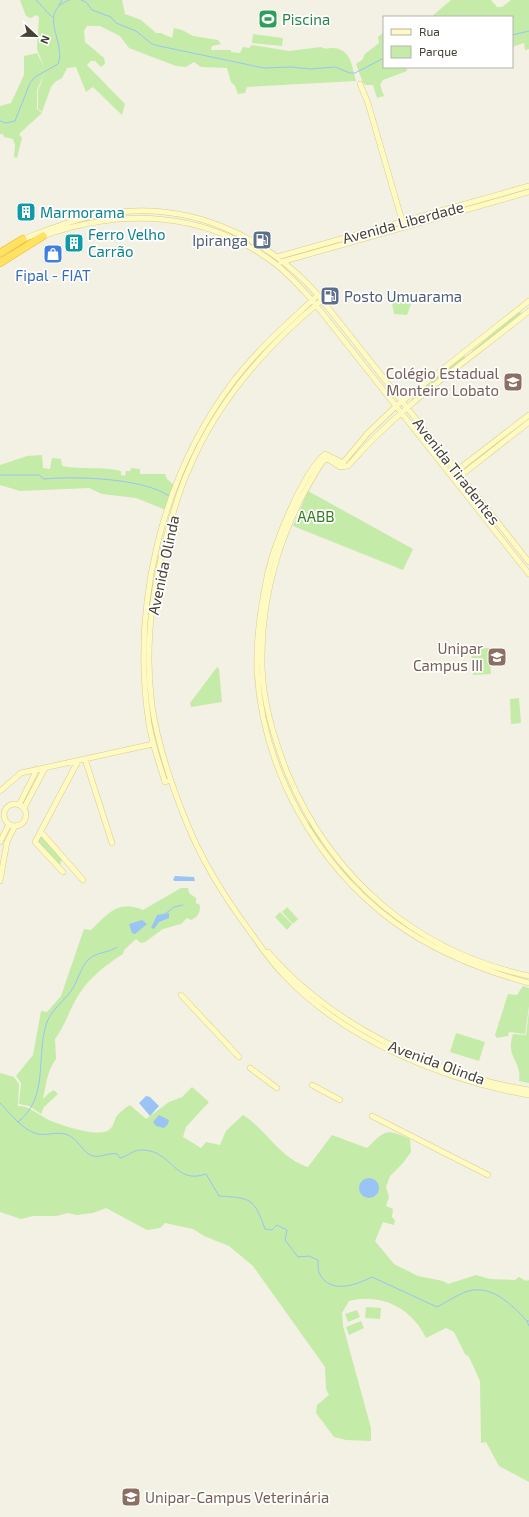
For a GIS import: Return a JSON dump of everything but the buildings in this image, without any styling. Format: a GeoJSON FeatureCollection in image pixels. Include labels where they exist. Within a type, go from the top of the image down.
{"type":"FeatureCollection","features":[{"type":"Feature","properties":{"kind":"highway"},"geometry":{"type":"LineString","coordinates":[[0,257],[43,236]]}},
{"type":"Feature","properties":{"kind":"highway"},"geometry":{"type":"LineString","coordinates":[[0,263],[43,236]]}},
{"type":"Feature","properties":{"kind":"highway"},"geometry":{"type":"LineString","coordinates":[[0,248],[23,239]]}},
{"type":"Feature","properties":{"kind":"highway"},"geometry":{"type":"LineString","coordinates":[[0,253],[23,239]]}},
{"type":"Feature","properties":{"kind":"street"},"geometry":{"type":"LineString","coordinates":[[360,84],[368,103],[403,224]]}},
{"type":"Feature","properties":{"kind":"street","name":"Avenida Liberdade"},"geometry":{"type":"LineString","coordinates":[[282,260],[529,188]]}},
{"type":"Feature","properties":{"kind":"street"},"geometry":{"type":"LineString","coordinates":[[143,218],[144,212]]}},
{"type":"Feature","properties":{"kind":"street","name":"Avenida Tiradentes"},"geometry":{"type":"LineString","coordinates":[[23,239],[110,213],[144,212],[182,219],[212,222],[237,232],[282,260],[318,295],[529,562]]}},
{"type":"Feature","properties":{"kind":"street","name":"Avenida Tiradentes"},"geometry":{"type":"LineString","coordinates":[[43,236],[67,225],[104,220],[143,218],[182,219],[236,239],[275,264],[314,303],[456,480],[529,574]]}},
{"type":"Feature","properties":{"kind":"street"},"geometry":{"type":"LineString","coordinates":[[210,229],[212,222]]}},
{"type":"Feature","properties":{"kind":"street","name":"Avenida Liberdade"},"geometry":{"type":"LineString","coordinates":[[277,257],[386,229]]}},
{"type":"Feature","properties":{"kind":"street"},"geometry":{"type":"LineString","coordinates":[[275,264],[277,257]]}},
{"type":"Feature","properties":{"kind":"street"},"geometry":{"type":"LineString","coordinates":[[275,264],[282,260]]}},
{"type":"Feature","properties":{"kind":"street"},"geometry":{"type":"LineString","coordinates":[[314,303],[318,295]]}},
{"type":"Feature","properties":{"kind":"street"},"geometry":{"type":"LineString","coordinates":[[314,303],[322,300]]}},
{"type":"Feature","properties":{"kind":"street"},"geometry":{"type":"LineString","coordinates":[[346,465],[367,434],[396,406],[529,301]]}},
{"type":"Feature","properties":{"kind":"street","name":"Avenida Olinda"},"geometry":{"type":"LineString","coordinates":[[314,303],[265,344],[232,383],[193,447],[176,484],[164,523],[148,597],[145,679],[153,744],[196,844],[212,876],[262,950],[290,978],[325,1010],[389,1045],[455,1077],[529,1095]]}},
{"type":"Feature","properties":{"kind":"street","name":"Avenida Olinda"},"geometry":{"type":"LineString","coordinates":[[168,781],[153,712],[150,662],[151,617],[155,591],[174,512],[193,458],[212,424],[237,387],[264,354],[314,303]]}},
{"type":"Feature","properties":{"kind":"street"},"geometry":{"type":"LineString","coordinates":[[529,311],[401,412],[346,465],[340,467],[325,456],[315,465],[279,535],[271,562],[260,610],[257,669],[260,700],[269,742],[304,822],[333,864],[397,921],[449,954],[489,971],[529,983]]}},
{"type":"Feature","properties":{"kind":"street"},"geometry":{"type":"LineString","coordinates":[[409,396],[409,401],[413,403]]}},
{"type":"Feature","properties":{"kind":"street"},"geometry":{"type":"LineString","coordinates":[[452,475],[529,415]]}},
{"type":"Feature","properties":{"kind":"street"},"geometry":{"type":"LineString","coordinates":[[456,480],[529,422]]}},
{"type":"Feature","properties":{"kind":"street"},"geometry":{"type":"LineString","coordinates":[[0,791],[21,773],[153,744]]}},
{"type":"Feature","properties":{"kind":"street"},"geometry":{"type":"LineString","coordinates":[[85,759],[112,843]]}},
{"type":"Feature","properties":{"kind":"street"},"geometry":{"type":"LineString","coordinates":[[63,872],[35,842],[78,761]]}},
{"type":"Feature","properties":{"kind":"street"},"geometry":{"type":"LineString","coordinates":[[21,806],[45,768]]}},
{"type":"Feature","properties":{"kind":"street"},"geometry":{"type":"LineString","coordinates":[[21,806],[10,806],[5,811],[5,818],[9,824],[15,826],[22,824],[26,819],[21,806],[37,769]]}},
{"type":"Feature","properties":{"kind":"street"},"geometry":{"type":"LineString","coordinates":[[0,842],[9,824]]}},
{"type":"Feature","properties":{"kind":"street"},"geometry":{"type":"LineString","coordinates":[[0,881],[6,842],[15,826]]}},
{"type":"Feature","properties":{"kind":"street"},"geometry":{"type":"LineString","coordinates":[[40,832],[84,880]]}},
{"type":"Feature","properties":{"kind":"street"},"geometry":{"type":"LineString","coordinates":[[397,921],[463,954],[495,967],[529,976]]}},
{"type":"Feature","properties":{"kind":"street"},"geometry":{"type":"LineString","coordinates":[[181,995],[239,1057]]}},
{"type":"Feature","properties":{"kind":"street","name":"Avenida Olinda"},"geometry":{"type":"LineString","coordinates":[[434,1066],[486,1081],[529,1090]]}},
{"type":"Feature","properties":{"kind":"street"},"geometry":{"type":"LineString","coordinates":[[250,1068],[277,1088]]}},
{"type":"Feature","properties":{"kind":"street"},"geometry":{"type":"LineString","coordinates":[[312,1085],[340,1100]]}},
{"type":"Feature","properties":{"kind":"street"},"geometry":{"type":"LineString","coordinates":[[372,1116],[488,1175]]}},
{"type":"Feature","properties":{"kind":"green space"},"geometry":{"type":"Polygon","coordinates":[[[20,0],[122,0],[125,14],[141,20],[156,33],[161,33],[172,38],[174,28],[182,30],[193,36],[218,40],[221,44],[212,46],[211,50],[231,50],[231,52],[240,53],[243,47],[249,48],[252,45],[289,51],[321,47],[326,49],[339,49],[344,51],[350,59],[356,81],[247,87],[245,93],[238,94],[235,86],[231,82],[227,68],[201,67],[194,62],[186,67],[176,66],[129,48],[120,36],[100,26],[87,26],[84,31],[85,42],[104,58],[105,64],[101,67],[95,61],[91,61],[87,65],[125,104],[122,115],[93,87],[86,92],[76,67],[67,68],[62,78],[55,82],[51,87],[42,112],[38,109],[38,91],[45,72],[37,90],[37,109],[42,113],[19,134],[22,138],[17,158],[14,157],[15,145],[13,139],[4,137],[3,134],[0,134],[0,106],[11,103],[24,75],[24,56],[37,53],[44,67],[37,49],[39,17],[36,15],[31,18],[26,16],[20,0]]]}},
{"type":"Feature","properties":{"kind":"green space"},"geometry":{"type":"Polygon","coordinates":[[[451,0],[491,0],[497,7],[502,7],[511,0],[529,0],[529,49],[525,50],[524,43],[513,47],[513,16],[432,16],[451,0]]]}},
{"type":"Feature","properties":{"kind":"green space"},"geometry":{"type":"Polygon","coordinates":[[[383,33],[383,68],[406,68],[407,71],[383,80],[380,85],[384,96],[377,98],[373,85],[366,85],[363,83],[356,64],[362,60],[365,54],[379,43],[378,37],[383,33]]]}},
{"type":"Feature","properties":{"kind":"green space"},"geometry":{"type":"Polygon","coordinates":[[[253,34],[283,38],[282,46],[252,43],[253,34]]]}},
{"type":"Feature","properties":{"kind":"green space"},"geometry":{"type":"Polygon","coordinates":[[[408,299],[411,304],[407,315],[394,314],[392,303],[408,299]]]}},
{"type":"Feature","properties":{"kind":"green space"},"geometry":{"type":"Polygon","coordinates":[[[519,311],[522,314],[475,352],[472,351],[519,311]]]}},
{"type":"Feature","properties":{"kind":"green space"},"geometry":{"type":"Polygon","coordinates":[[[464,356],[466,358],[411,401],[417,393],[464,356]]]}},
{"type":"Feature","properties":{"kind":"green space"},"geometry":{"type":"Polygon","coordinates":[[[42,455],[43,468],[50,469],[52,458],[61,459],[62,466],[121,471],[121,475],[125,476],[126,471],[130,471],[131,468],[140,469],[140,474],[165,474],[167,479],[174,485],[166,510],[136,498],[102,494],[89,488],[20,491],[0,485],[0,465],[27,456],[42,455]]]}},
{"type":"Feature","properties":{"kind":"green space","name":"AABB"},"geometry":{"type":"Polygon","coordinates":[[[308,491],[413,549],[403,570],[293,526],[308,491]]]}},
{"type":"Feature","properties":{"kind":"green space"},"geometry":{"type":"Polygon","coordinates":[[[489,648],[491,674],[473,675],[471,649],[489,648]]]}},
{"type":"Feature","properties":{"kind":"green space"},"geometry":{"type":"Polygon","coordinates":[[[217,667],[219,669],[222,702],[191,707],[190,703],[217,667]]]}},
{"type":"Feature","properties":{"kind":"green space"},"geometry":{"type":"Polygon","coordinates":[[[519,698],[521,723],[511,724],[510,699],[519,698]]]}},
{"type":"Feature","properties":{"kind":"green space"},"geometry":{"type":"Polygon","coordinates":[[[309,822],[353,880],[351,881],[307,824],[309,822]]]}},
{"type":"Feature","properties":{"kind":"green space"},"geometry":{"type":"Polygon","coordinates":[[[41,835],[62,859],[59,867],[37,842],[41,835]]]}},
{"type":"Feature","properties":{"kind":"green space"},"geometry":{"type":"Polygon","coordinates":[[[181,888],[188,888],[189,893],[196,898],[196,903],[200,905],[197,916],[191,920],[187,918],[181,924],[163,929],[145,942],[141,943],[136,939],[124,950],[123,954],[109,963],[84,986],[55,1039],[56,1059],[49,1073],[43,1099],[54,1090],[58,1094],[44,1107],[41,1114],[29,1106],[19,1104],[21,1083],[16,1076],[33,1055],[41,1011],[47,1012],[61,996],[84,929],[91,930],[108,914],[120,907],[127,906],[143,910],[181,888]]]}},
{"type":"Feature","properties":{"kind":"green space"},"geometry":{"type":"Polygon","coordinates":[[[287,907],[298,919],[293,924],[282,912],[287,907]]]}},
{"type":"Feature","properties":{"kind":"green space"},"geometry":{"type":"Polygon","coordinates":[[[280,912],[292,924],[287,930],[275,917],[280,912]]]}},
{"type":"Feature","properties":{"kind":"green space"},"geometry":{"type":"Polygon","coordinates":[[[523,986],[529,988],[529,1006],[525,1034],[509,1032],[508,1036],[497,1038],[495,1035],[508,994],[517,995],[523,986]]]}},
{"type":"Feature","properties":{"kind":"green space"},"geometry":{"type":"Polygon","coordinates":[[[529,1011],[529,1083],[519,1081],[518,1068],[512,1054],[511,1042],[513,1034],[526,1035],[529,1011]]]}},
{"type":"Feature","properties":{"kind":"green space"},"geometry":{"type":"Polygon","coordinates":[[[456,1033],[485,1042],[479,1061],[450,1052],[456,1033]]]}},
{"type":"Feature","properties":{"kind":"green space"},"geometry":{"type":"Polygon","coordinates":[[[0,1073],[14,1077],[19,1084],[18,1106],[30,1109],[47,1119],[60,1124],[88,1132],[104,1132],[109,1130],[117,1115],[130,1105],[146,1119],[169,1102],[182,1097],[192,1087],[209,1102],[186,1127],[183,1137],[201,1148],[206,1142],[220,1145],[226,1131],[243,1115],[259,1128],[281,1151],[298,1163],[308,1167],[332,1135],[367,1148],[382,1134],[390,1132],[410,1139],[411,1152],[403,1163],[390,1176],[386,1187],[389,1197],[386,1206],[393,1209],[392,1217],[395,1220],[394,1225],[383,1222],[375,1241],[394,1264],[418,1276],[443,1281],[448,1284],[476,1275],[490,1279],[515,1280],[519,1277],[526,1281],[529,1280],[529,1482],[499,1466],[486,1442],[481,1443],[480,1381],[469,1357],[465,1354],[454,1332],[446,1328],[426,1338],[413,1318],[394,1305],[373,1299],[349,1301],[342,1313],[343,1326],[371,1428],[371,1441],[346,1440],[334,1437],[316,1413],[317,1405],[329,1395],[326,1389],[325,1367],[253,1266],[229,1246],[204,1236],[193,1229],[165,1223],[160,1228],[147,1230],[106,1208],[93,1213],[77,1215],[68,1213],[56,1216],[33,1216],[21,1219],[0,1212],[0,1073]]]}},
{"type":"Feature","properties":{"kind":"green space"},"geometry":{"type":"Polygon","coordinates":[[[366,1307],[381,1308],[380,1319],[365,1318],[366,1307]]]}},
{"type":"Feature","properties":{"kind":"green space"},"geometry":{"type":"Polygon","coordinates":[[[357,1310],[360,1317],[348,1322],[345,1314],[357,1310]]]}},
{"type":"Feature","properties":{"kind":"green space"},"geometry":{"type":"Polygon","coordinates":[[[361,1321],[364,1328],[349,1335],[346,1327],[361,1321]]]}},
{"type":"Feature","properties":{"kind":"water"},"geometry":{"type":"Polygon","coordinates":[[[175,876],[194,877],[195,881],[175,881],[173,880],[175,876]]]}},
{"type":"Feature","properties":{"kind":"water"},"geometry":{"type":"Polygon","coordinates":[[[169,913],[169,918],[159,922],[154,929],[151,928],[157,915],[169,913]]]}},
{"type":"Feature","properties":{"kind":"water"},"geometry":{"type":"Polygon","coordinates":[[[142,920],[147,924],[135,934],[132,933],[129,924],[142,920]]]}},
{"type":"Feature","properties":{"kind":"water"},"geometry":{"type":"Polygon","coordinates":[[[146,1096],[150,1097],[159,1106],[150,1116],[139,1103],[146,1096]]]}},
{"type":"Feature","properties":{"kind":"water"},"geometry":{"type":"Polygon","coordinates":[[[159,1115],[169,1120],[168,1124],[164,1128],[156,1126],[153,1122],[159,1115]]]}},
{"type":"Feature","properties":{"kind":"water"},"geometry":{"type":"Polygon","coordinates":[[[369,1178],[376,1181],[379,1188],[376,1195],[369,1198],[362,1195],[359,1188],[362,1181],[369,1178]]]}},
{"type":"Feature","properties":{"kind":"waterway"},"geometry":{"type":"LineString","coordinates":[[36,0],[52,17]]}},
{"type":"Feature","properties":{"kind":"waterway"},"geometry":{"type":"LineString","coordinates":[[59,5],[62,0]]}},
{"type":"Feature","properties":{"kind":"waterway"},"geometry":{"type":"LineString","coordinates":[[0,121],[6,123],[15,121],[30,83],[35,77],[58,64],[60,56],[59,47],[53,20],[59,6],[69,0]]}},
{"type":"Feature","properties":{"kind":"waterway"},"geometry":{"type":"LineString","coordinates":[[81,0],[86,2],[92,10],[111,17],[116,23],[136,31],[152,44],[264,68],[291,67],[310,69],[335,67],[350,73],[355,73],[383,59]]}},
{"type":"Feature","properties":{"kind":"waterway"},"geometry":{"type":"LineString","coordinates":[[513,35],[529,31]]}},
{"type":"Feature","properties":{"kind":"waterway"},"geometry":{"type":"LineString","coordinates":[[0,475],[39,475],[44,479],[91,478],[127,482],[143,485],[158,490],[169,496]]}},
{"type":"Feature","properties":{"kind":"waterway"},"geometry":{"type":"LineString","coordinates":[[165,914],[174,907],[183,905]]}},
{"type":"Feature","properties":{"kind":"waterway"},"geometry":{"type":"LineString","coordinates":[[18,1122],[28,1112],[38,1089],[43,1038],[50,1015],[71,991],[83,966],[89,959],[95,955],[117,947]]}},
{"type":"Feature","properties":{"kind":"waterway"},"geometry":{"type":"LineString","coordinates":[[0,1103],[22,1126],[32,1132],[38,1134],[66,1134],[73,1138],[90,1155],[99,1156],[117,1154],[120,1158],[136,1151],[143,1150],[153,1152],[161,1156],[180,1172],[187,1175],[195,1176],[206,1174],[219,1196],[245,1199],[254,1205],[265,1229],[272,1230],[277,1225],[287,1230],[285,1240],[298,1257],[309,1256],[318,1260],[319,1273],[324,1280],[330,1284],[336,1286],[351,1285],[372,1277],[437,1307],[465,1292],[483,1290],[500,1297],[527,1321],[529,1321]]}},
{"type":"Feature","properties":{"kind":"waterway"},"geometry":{"type":"LineString","coordinates":[[527,1321],[529,1326]]}},
{"type":"Feature","properties":{"kind":"place","name":"Piscina"},"geometry":{"type":"Point","coordinates":[268,19]}},
{"type":"Feature","properties":{"kind":"place","name":"Marmorama"},"geometry":{"type":"Point","coordinates":[26,212]}},
{"type":"Feature","properties":{"kind":"place","name":"Ipiranga"},"geometry":{"type":"Point","coordinates":[262,240]}},
{"type":"Feature","properties":{"kind":"place","name":"Ferro Velho Carrão"},"geometry":{"type":"Point","coordinates":[74,243]}},
{"type":"Feature","properties":{"kind":"place","name":"Fipal - FIAT"},"geometry":{"type":"Point","coordinates":[53,254]}},
{"type":"Feature","properties":{"kind":"place","name":"Posto Umuarama"},"geometry":{"type":"Point","coordinates":[330,296]}},
{"type":"Feature","properties":{"kind":"place","name":"Colégio Estadual Monteiro Lobato"},"geometry":{"type":"Point","coordinates":[513,382]}},
{"type":"Feature","properties":{"kind":"place","name":"Unipar Campus III"},"geometry":{"type":"Point","coordinates":[497,657]}},
{"type":"Feature","properties":{"kind":"place","name":"Unipar-Campus Veterinária"},"geometry":{"type":"Point","coordinates":[131,1497]}}]}
